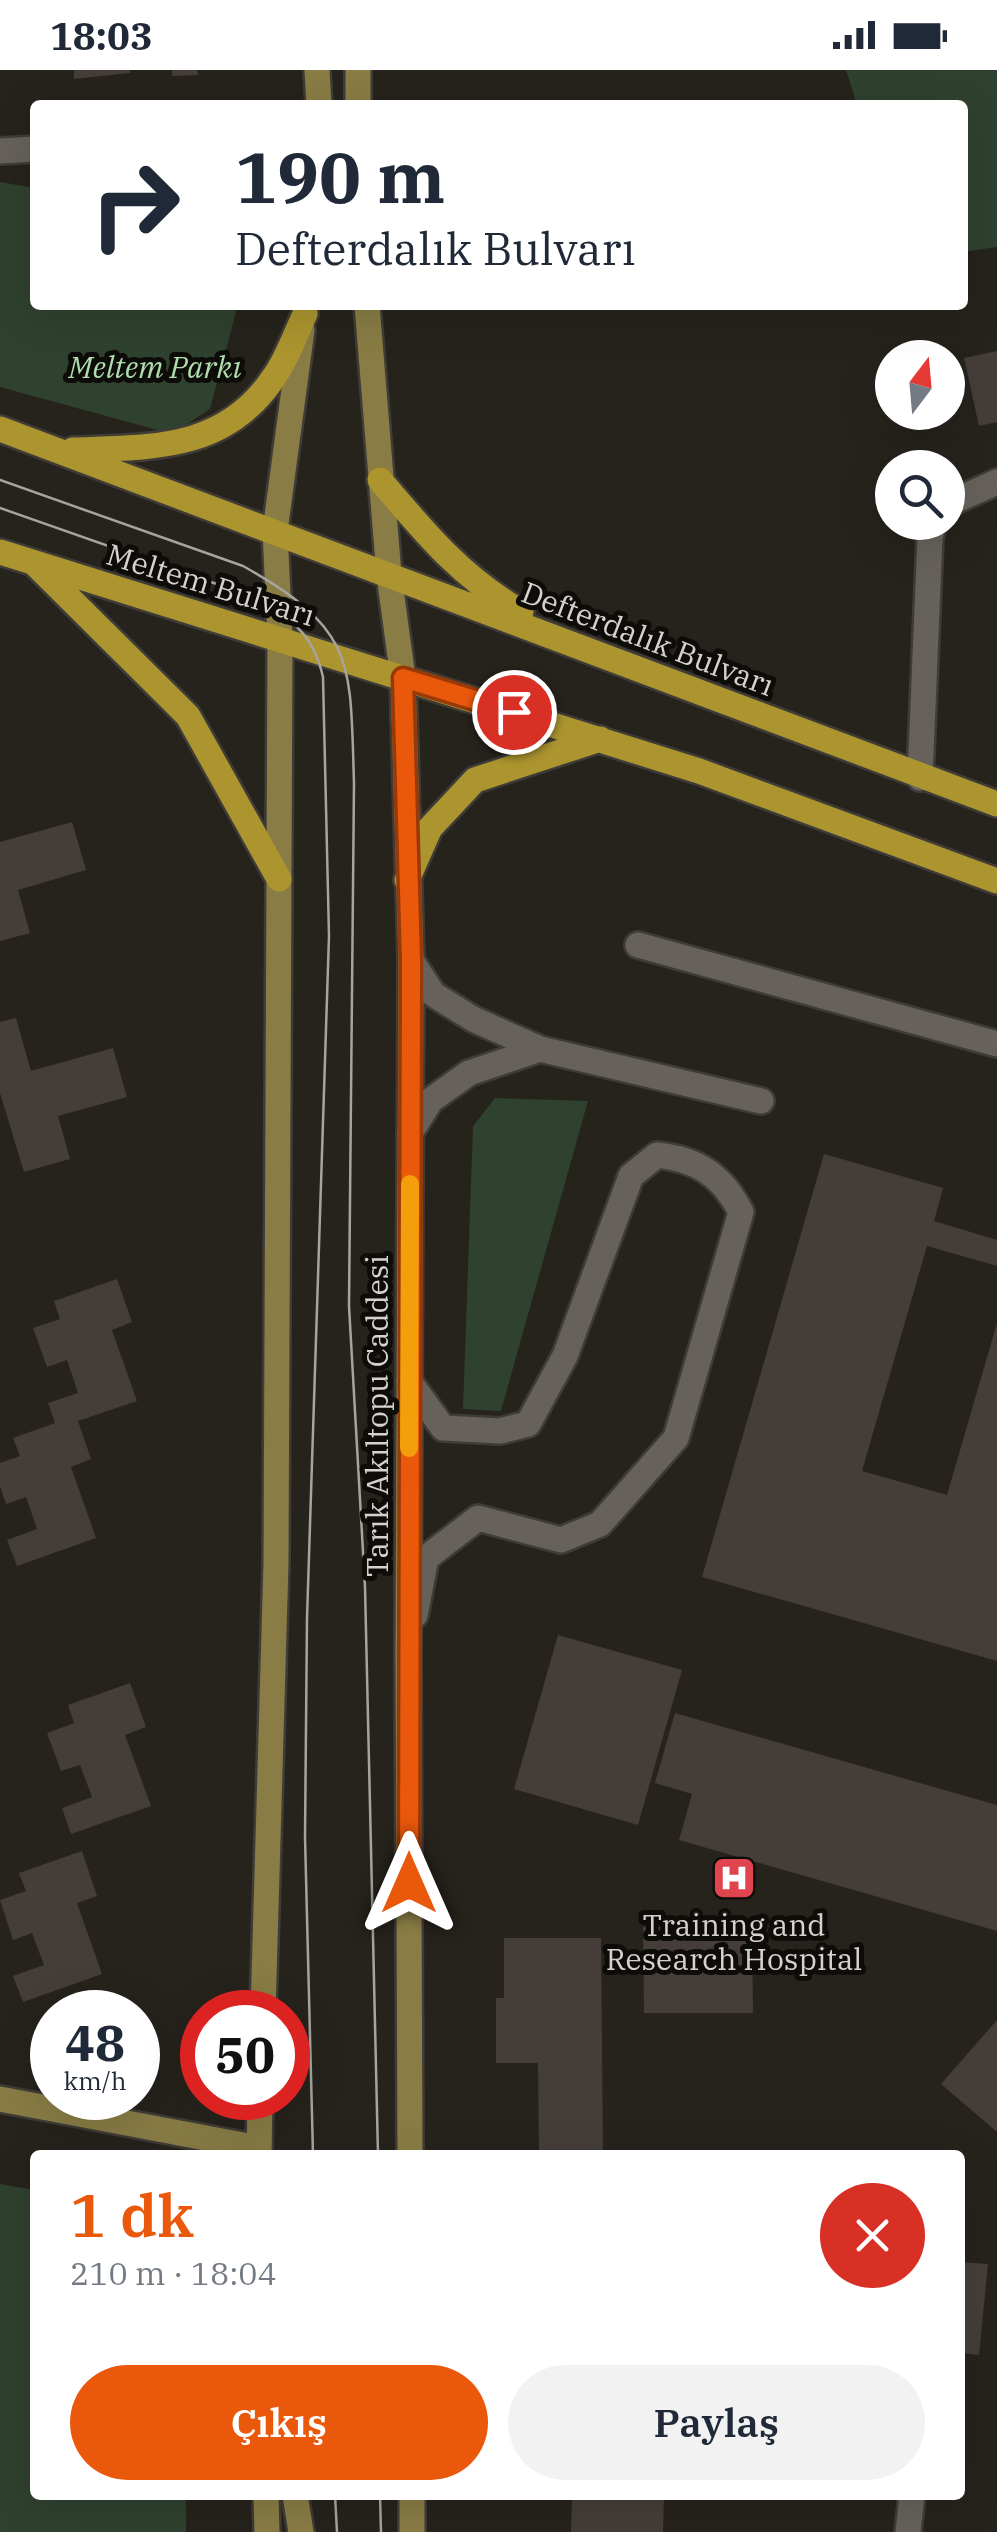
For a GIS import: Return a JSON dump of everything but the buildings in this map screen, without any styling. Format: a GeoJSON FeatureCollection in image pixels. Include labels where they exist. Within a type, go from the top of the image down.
{"type":"FeatureCollection","features":[{"type":"Feature","properties":{"kind":"main road"},"geometry":{"type":"LineString","coordinates":[[317,70],[319,100]]}},
{"type":"Feature","properties":{"kind":"main road"},"geometry":{"type":"LineString","coordinates":[[358,70],[358,100]]}},
{"type":"Feature","properties":{"kind":"main road"},"geometry":{"type":"LineString","coordinates":[[61,450],[156,446],[193,440],[238,416],[274,377],[305,310]]}},
{"type":"Feature","properties":{"kind":"main road"},"geometry":{"type":"LineString","coordinates":[[264,1990],[276,1563],[280,640],[276,532],[305,310]]}},
{"type":"Feature","properties":{"kind":"main road","name":"Tarık Akıltopu Caddesi"},"geometry":{"type":"LineString","coordinates":[[367,310],[389,575],[403,678],[411,960],[410,2150]]}},
{"type":"Feature","properties":{"kind":"main road"},"geometry":{"type":"LineString","coordinates":[[0,429],[276,532]]}},
{"type":"Feature","properties":{"kind":"main road"},"geometry":{"type":"LineString","coordinates":[[380,480],[442,554],[494,596],[581,648]]}},
{"type":"Feature","properties":{"kind":"main road","name":"Defterdalık Bulvarı"},"geometry":{"type":"LineString","coordinates":[[276,532],[997,804]]}},
{"type":"Feature","properties":{"kind":"main road","name":"Meltem Bulvarı"},"geometry":{"type":"LineString","coordinates":[[0,552],[403,678]]}},
{"type":"Feature","properties":{"kind":"main road"},"geometry":{"type":"LineString","coordinates":[[33,562],[188,716],[280,879]]}},
{"type":"Feature","properties":{"kind":"main road"},"geometry":{"type":"LineString","coordinates":[[403,678],[699,770],[997,881]]}},
{"type":"Feature","properties":{"kind":"main road"},"geometry":{"type":"LineString","coordinates":[[408,880],[430,828],[475,780],[600,739]]}},
{"type":"Feature","properties":{"kind":"main road"},"geometry":{"type":"LineString","coordinates":[[0,2099],[249,2150]]}},
{"type":"Feature","properties":{"kind":"main road"},"geometry":{"type":"LineString","coordinates":[[259,2150],[260,2120]]}},
{"type":"Feature","properties":{"kind":"main road"},"geometry":{"type":"LineString","coordinates":[[266,2500],[267,2532]]}},
{"type":"Feature","properties":{"kind":"main road"},"geometry":{"type":"LineString","coordinates":[[296,2500],[301,2532]]}},
{"type":"Feature","properties":{"kind":"main road"},"geometry":{"type":"LineString","coordinates":[[412,2500],[412,2532]]}},
{"type":"Feature","properties":{"kind":"street"},"geometry":{"type":"LineString","coordinates":[[0,151],[30,149]]}},
{"type":"Feature","properties":{"kind":"street"},"geometry":{"type":"LineString","coordinates":[[965,496],[997,482]]}},
{"type":"Feature","properties":{"kind":"street"},"geometry":{"type":"LineString","coordinates":[[920,778],[930,540]]}},
{"type":"Feature","properties":{"kind":"street"},"geometry":{"type":"LineString","coordinates":[[638,944],[997,1044]]}},
{"type":"Feature","properties":{"kind":"street"},"geometry":{"type":"LineString","coordinates":[[411,960],[433,994],[473,1019],[540,1049],[761,1101]]}},
{"type":"Feature","properties":{"kind":"street"},"geometry":{"type":"LineString","coordinates":[[410,1133],[431,1100],[468,1073],[540,1049]]}},
{"type":"Feature","properties":{"kind":"street"},"geometry":{"type":"LineString","coordinates":[[408,1650],[426,1558],[478,1518],[561,1540],[600,1524],[676,1438],[741,1212],[730,1190],[688,1158],[657,1155],[631,1176],[565,1356],[528,1424],[500,1431],[443,1428],[409,1381]]}},
{"type":"Feature","properties":{"kind":"street"},"geometry":{"type":"LineString","coordinates":[[908,2532],[911,2500]]}},
{"type":"Feature","properties":{"kind":"green space"},"geometry":{"type":"Polygon","coordinates":[[[846,70],[997,70],[997,247],[968,251],[968,100],[855,100],[846,70]]]}},
{"type":"Feature","properties":{"kind":"green space","name":"Meltem Parkı"},"geometry":{"type":"Polygon","coordinates":[[[0,182],[30,187],[30,310],[237,310],[210,409],[172,434],[0,387],[0,182]]]}},
{"type":"Feature","properties":{"kind":"green space"},"geometry":{"type":"Polygon","coordinates":[[[495,1098],[588,1101],[501,1411],[463,1409],[473,1126],[495,1098]]]}},
{"type":"Feature","properties":{"kind":"green space"},"geometry":{"type":"Polygon","coordinates":[[[0,2184],[30,2189],[30,2500],[186,2500],[186,2532],[0,2532],[0,2184]]]}},
{"type":"Feature","properties":{"kind":"tram line"},"geometry":{"type":"LineString","coordinates":[[0,480],[243,566],[308,610],[340,653],[347,678],[354,783],[349,1306],[365,1587],[378,2150]]}},
{"type":"Feature","properties":{"kind":"tram line"},"geometry":{"type":"LineString","coordinates":[[0,508],[245,594],[305,635],[323,677],[329,936],[307,1618],[305,1837],[313,2150]]}},
{"type":"Feature","properties":{"kind":"tram line"},"geometry":{"type":"LineString","coordinates":[[335,2500],[337,2532]]}},
{"type":"Feature","properties":{"kind":"tram line"},"geometry":{"type":"LineString","coordinates":[[380,2500],[381,2532]]}},
{"type":"Feature","properties":{"kind":"slow traffic"},"geometry":{"type":"LineString","coordinates":[[409,1448],[410,1184]]}},
{"type":"Feature","properties":{"kind":"place","name":"Training and Research Hospital"},"geometry":{"type":"Point","coordinates":[734,1878]}},
{"type":"Feature","properties":{"kind":"route"},"geometry":{"type":"LineString","coordinates":[[409,1883],[411,960],[403,678],[514,712]]}}]}
